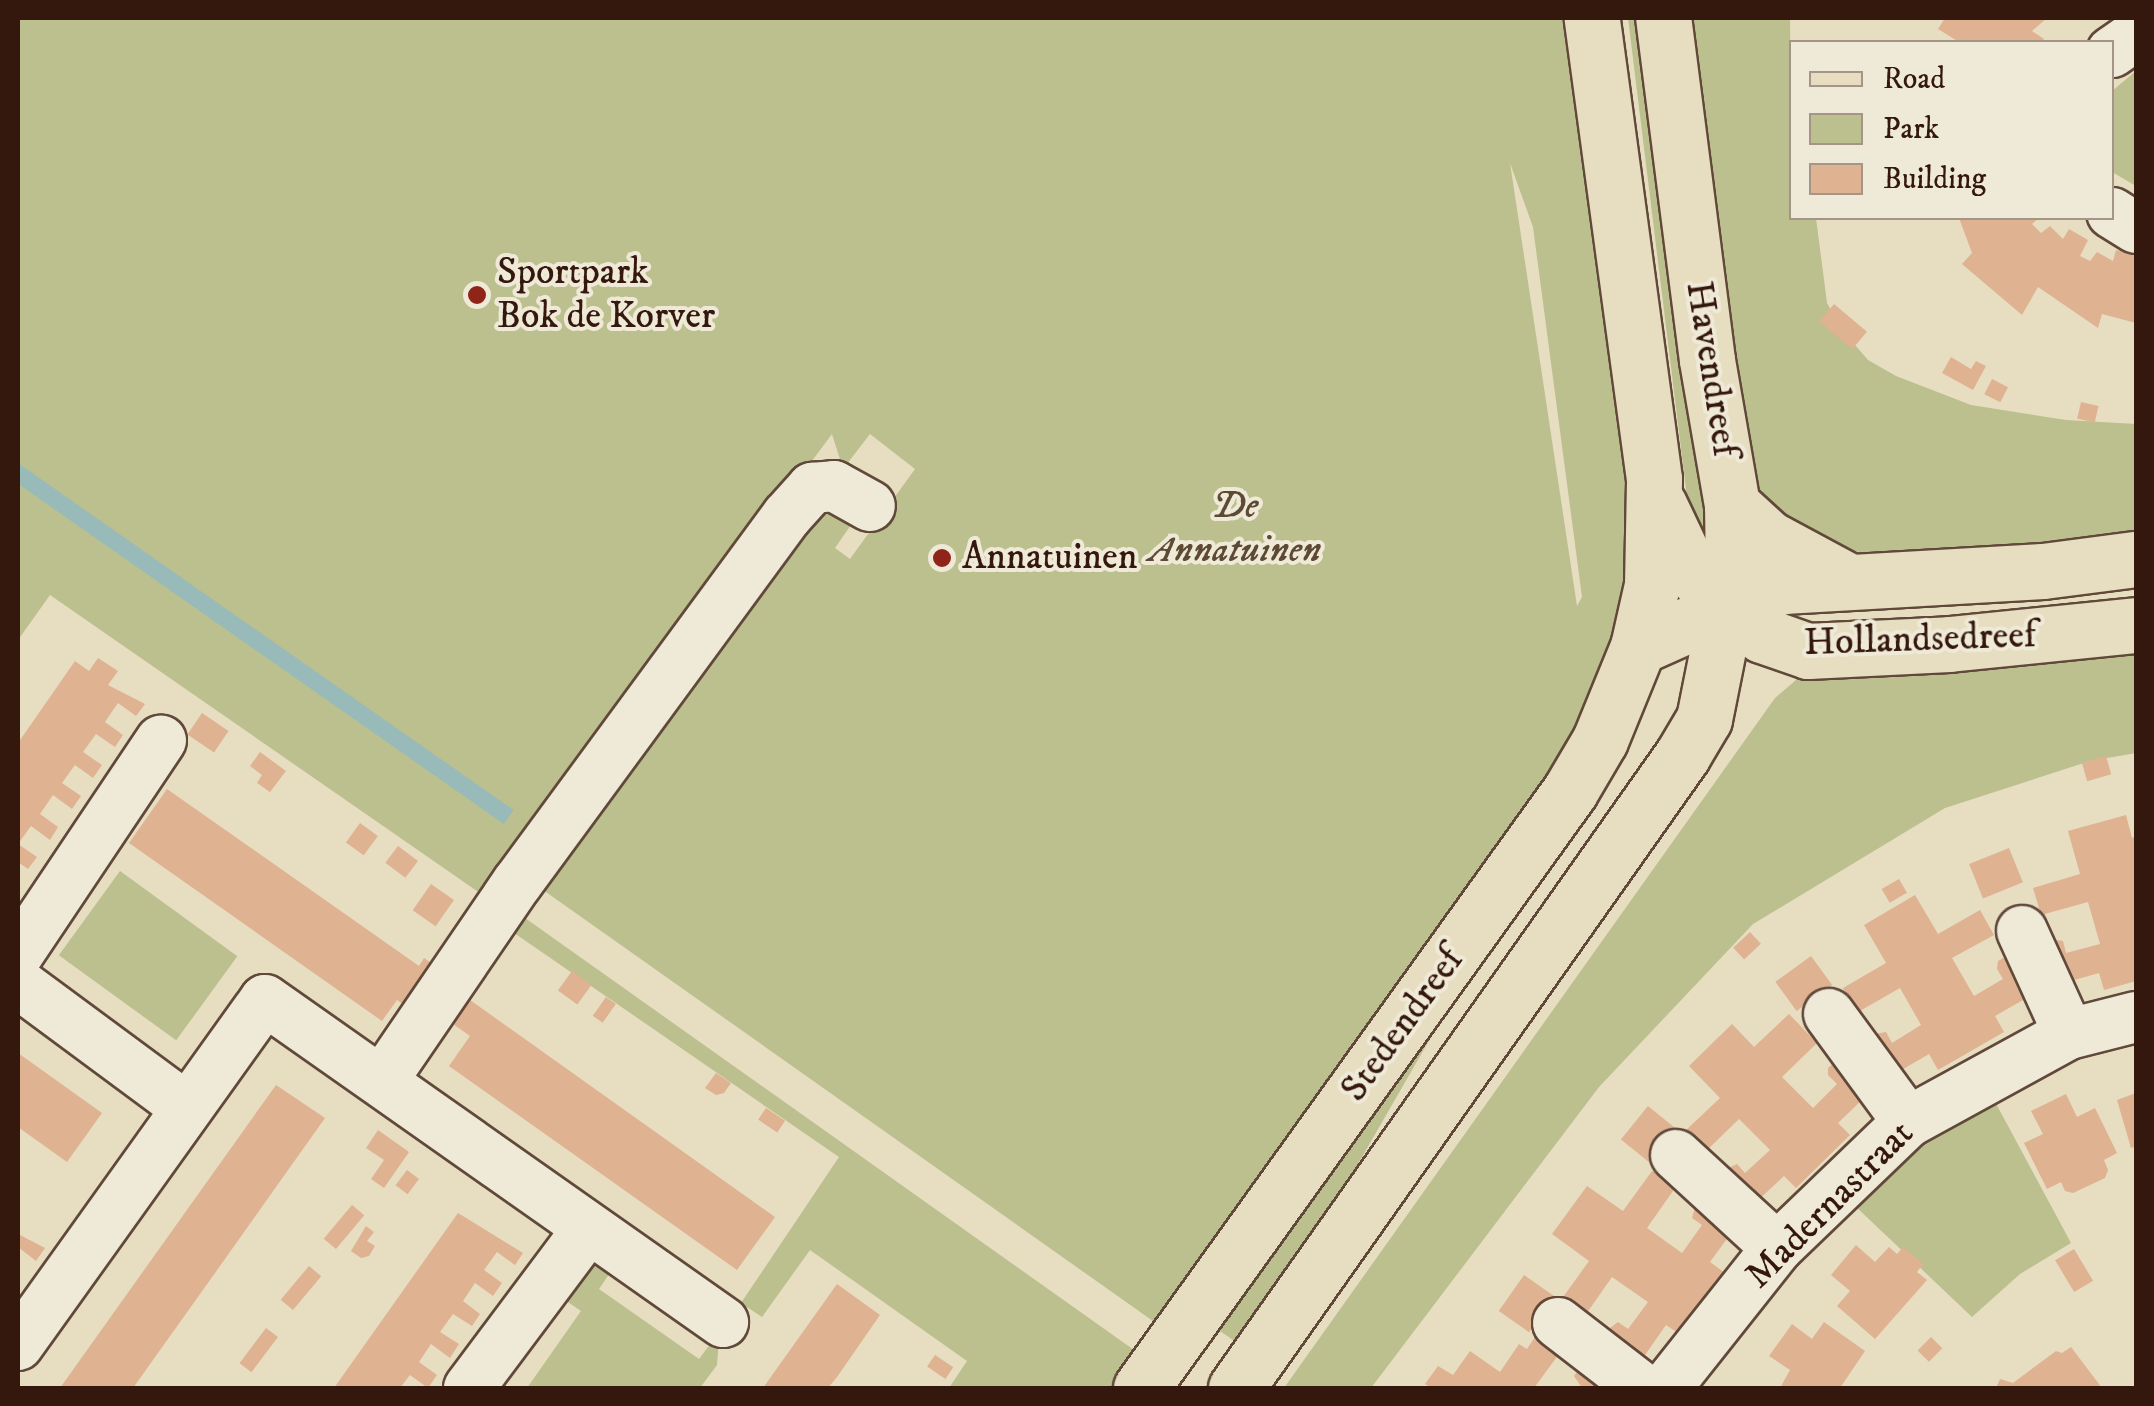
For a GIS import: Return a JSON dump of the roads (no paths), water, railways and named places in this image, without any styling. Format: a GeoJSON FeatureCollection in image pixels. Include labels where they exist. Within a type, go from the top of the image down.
{"type":"FeatureCollection","features":[{"type":"Feature","properties":{"kind":"main road","name":"Havendreef"},"geometry":{"type":"LineString","coordinates":[[1592,18],[1655,498]]}},
{"type":"Feature","properties":{"kind":"main road","name":"Havendreef"},"geometry":{"type":"LineString","coordinates":[[1663,18],[1707,360],[1732,505],[1734,558],[1728,608],[1704,719]]}},
{"type":"Feature","properties":{"kind":"main road","name":"Hollandsedreef"},"geometry":{"type":"LineString","coordinates":[[1655,498],[1687,564],[1728,608],[1762,635],[1808,651],[1949,644],[2136,625]]}},
{"type":"Feature","properties":{"kind":"main road","name":"Stedendreef"},"geometry":{"type":"LineString","coordinates":[[1141,1388],[1570,791],[1600,740],[1638,647],[1652,585],[1655,498]]}},
{"type":"Feature","properties":{"kind":"main road"},"geometry":{"type":"LineString","coordinates":[[1732,505],[1768,538],[1846,580]]}},
{"type":"Feature","properties":{"kind":"main road","name":"Hollandsedreef"},"geometry":{"type":"LineString","coordinates":[[1846,580],[2044,572],[2136,559]]}},
{"type":"Feature","properties":{"kind":"main road"},"geometry":{"type":"LineString","coordinates":[[1638,647],[1783,586],[1846,580]]}},
{"type":"Feature","properties":{"kind":"main road"},"geometry":{"type":"LineString","coordinates":[[1704,719],[1808,651]]}},
{"type":"Feature","properties":{"kind":"main road","name":"Stedendreef"},"geometry":{"type":"LineString","coordinates":[[1247,1372],[1682,756],[1704,719]]}},
{"type":"Feature","properties":{"kind":"street"},"geometry":{"type":"LineString","coordinates":[[2114,51],[2136,35]]}},
{"type":"Feature","properties":{"kind":"street"},"geometry":{"type":"LineString","coordinates":[[2114,214],[2136,228]]}},
{"type":"Feature","properties":{"kind":"street"},"geometry":{"type":"LineString","coordinates":[[382,1081],[518,882],[787,516],[812,488],[834,486],[870,506]]}},
{"type":"Feature","properties":{"kind":"street"},"geometry":{"type":"LineString","coordinates":[[18,954],[161,740]]}},
{"type":"Feature","properties":{"kind":"street"},"geometry":{"type":"LineString","coordinates":[[2022,930],[2069,1034]]}},
{"type":"Feature","properties":{"kind":"street"},"geometry":{"type":"LineString","coordinates":[[18,983],[186,1108]]}},
{"type":"Feature","properties":{"kind":"street"},"geometry":{"type":"LineString","coordinates":[[18,1345],[265,1000],[723,1322]]}},
{"type":"Feature","properties":{"kind":"street"},"geometry":{"type":"LineString","coordinates":[[1829,1014],[1908,1122]]}},
{"type":"Feature","properties":{"kind":"street","name":"Madernastraat"},"geometry":{"type":"LineString","coordinates":[[1666,1388],[1777,1248],[1908,1122],[2069,1034],[2136,1016]]}},
{"type":"Feature","properties":{"kind":"street"},"geometry":{"type":"LineString","coordinates":[[1676,1155],[1777,1248]]}},
{"type":"Feature","properties":{"kind":"street"},"geometry":{"type":"LineString","coordinates":[[469,1388],[587,1230]]}},
{"type":"Feature","properties":{"kind":"street"},"geometry":{"type":"LineString","coordinates":[[1558,1324],[1642,1388]]}},
{"type":"Feature","properties":{"kind":"water"},"geometry":{"type":"Polygon","coordinates":[[[18,463],[514,810],[504,824],[18,484],[18,463]]]}},
{"type":"Feature","properties":{"kind":"place","name":"Sportpark Bok de Korver"},"geometry":{"type":"Point","coordinates":[477,295]}},
{"type":"Feature","properties":{"kind":"place","name":"Annatuinen"},"geometry":{"type":"Point","coordinates":[942,558]}},
{"type":"Feature","properties":{"kind":"park label","name":"De Annatuinen"},"geometry":{"type":"Point","coordinates":[1235,529]}}]}
